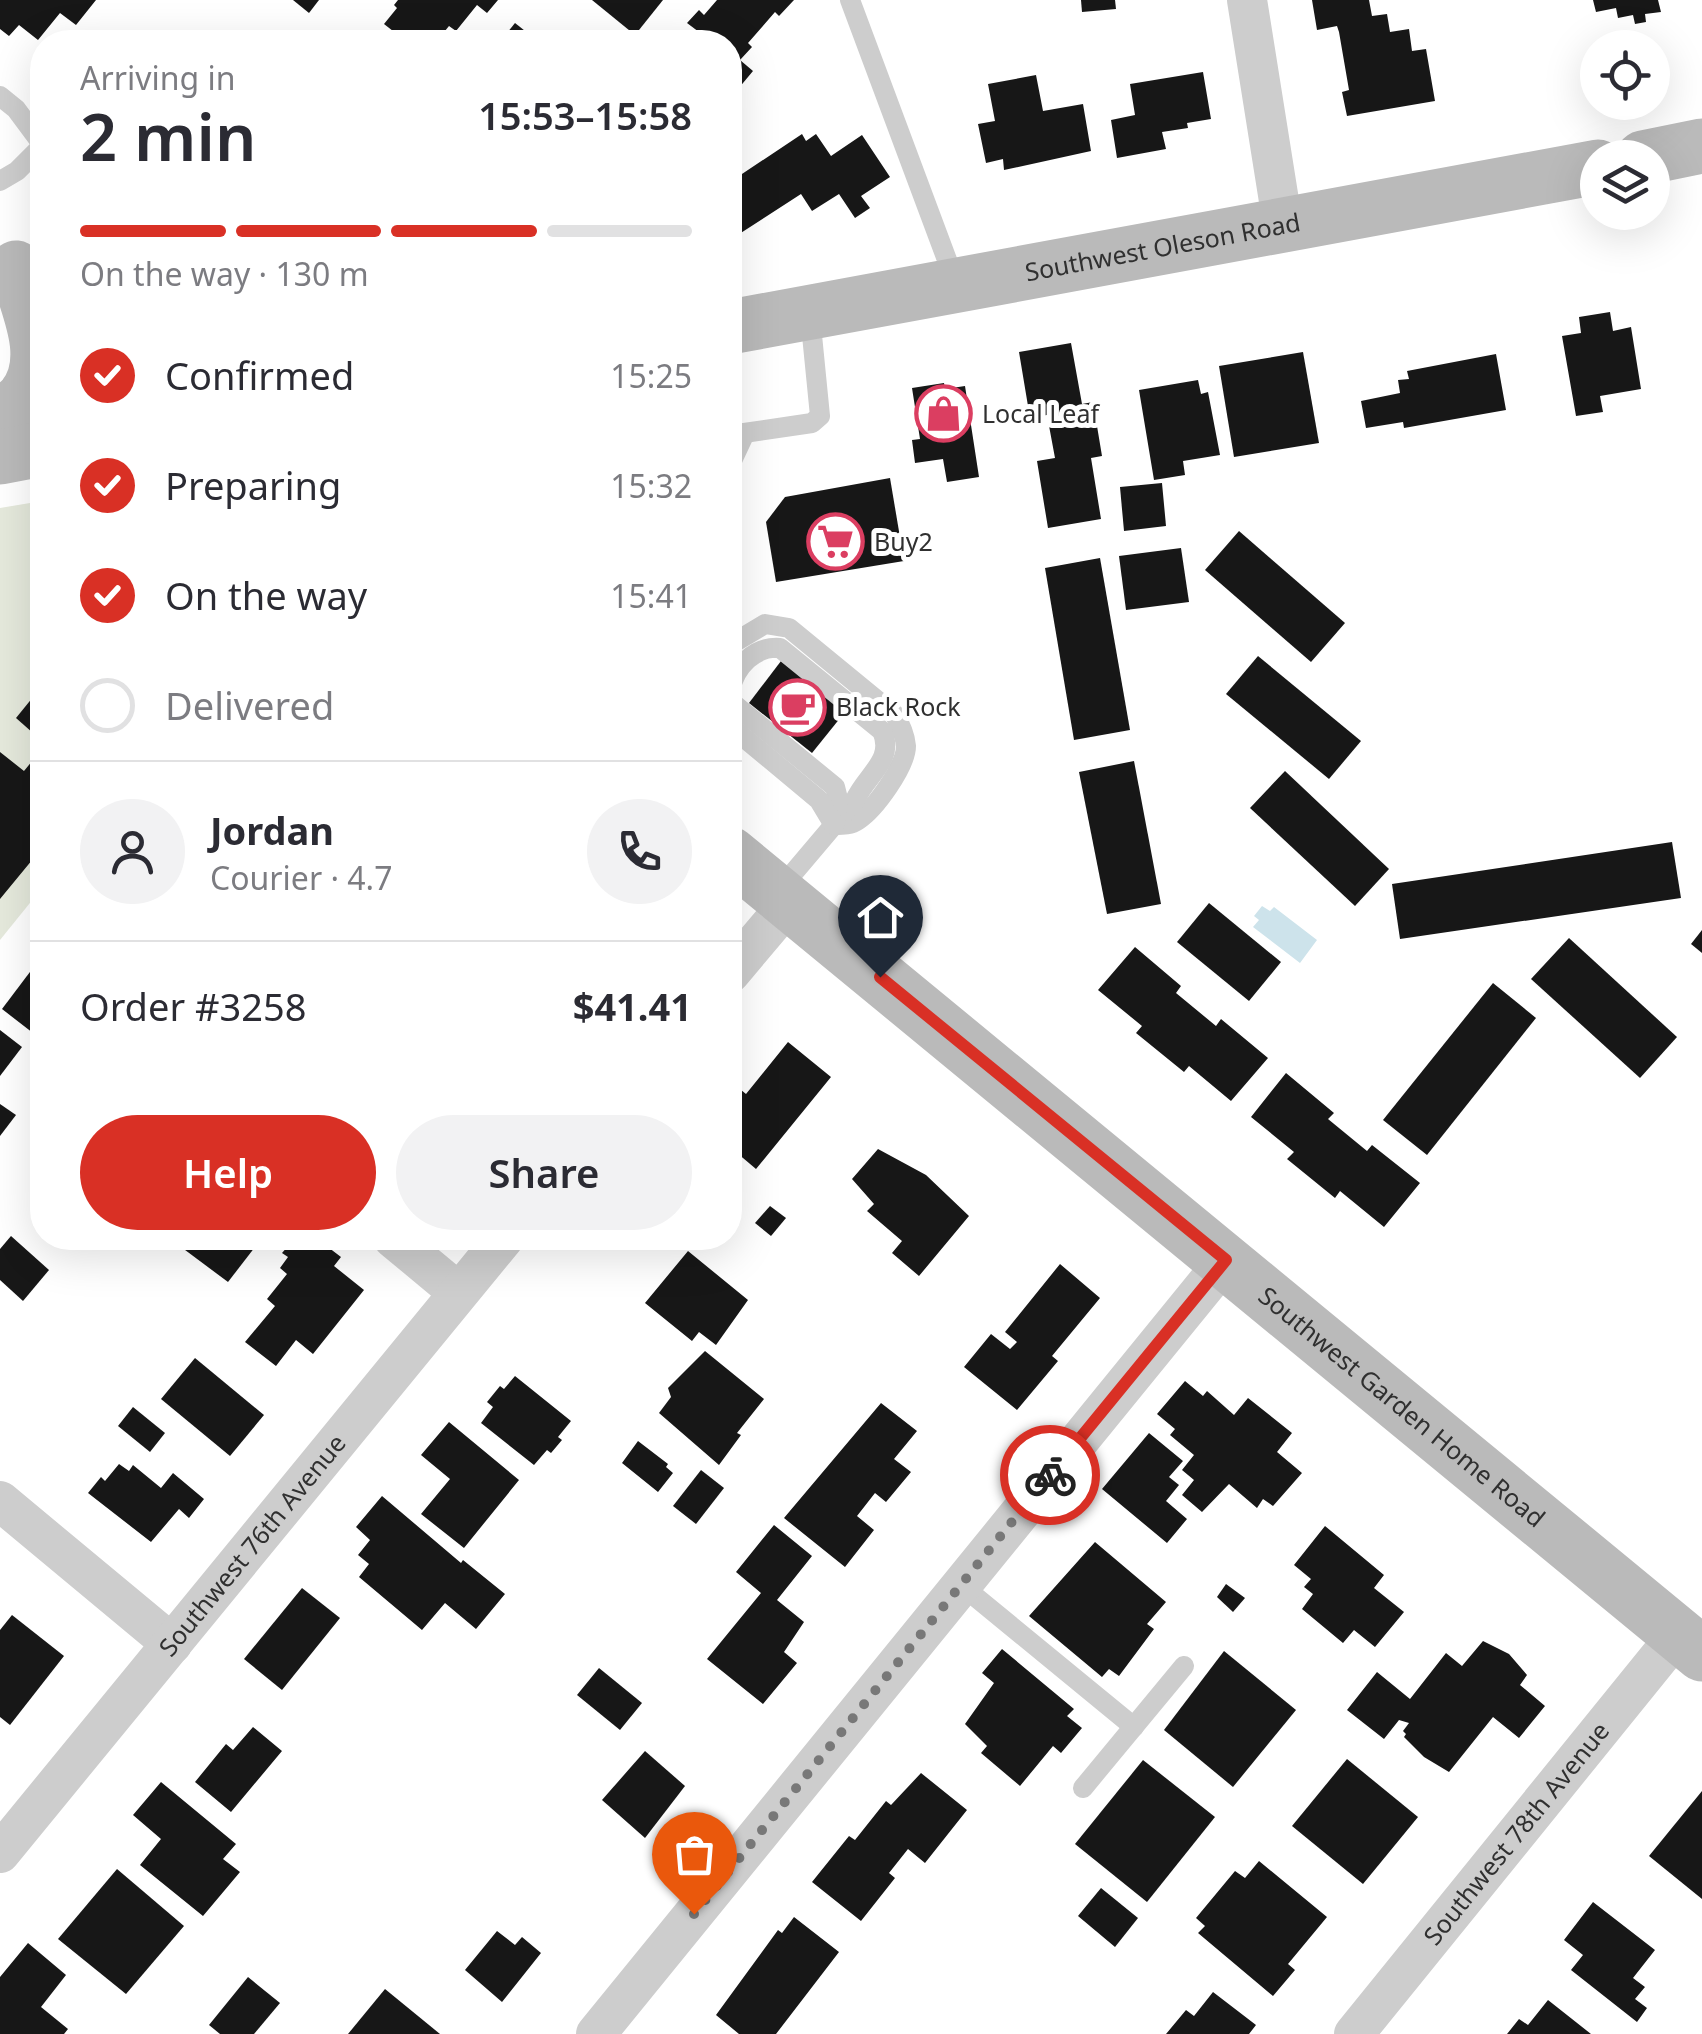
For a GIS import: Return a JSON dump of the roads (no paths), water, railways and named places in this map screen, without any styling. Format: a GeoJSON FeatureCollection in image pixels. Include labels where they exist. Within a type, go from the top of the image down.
{"type":"FeatureCollection","features":[{"type":"Feature","properties":{"kind":"main road"},"geometry":{"type":"LineString","coordinates":[[1670,153],[1702,146]]}},
{"type":"Feature","properties":{"kind":"main road","name":"Southwest Oleson Road"},"geometry":{"type":"LineString","coordinates":[[742,325],[1580,170]]}},
{"type":"Feature","properties":{"kind":"main road"},"geometry":{"type":"LineString","coordinates":[[20,271],[30,310]]}},
{"type":"Feature","properties":{"kind":"main road"},"geometry":{"type":"LineString","coordinates":[[0,418],[26,396],[30,383]]}},
{"type":"Feature","properties":{"kind":"main road"},"geometry":{"type":"LineString","coordinates":[[0,457],[30,451]]}},
{"type":"Feature","properties":{"kind":"main road","name":"Southwest Garden Home Road"},"geometry":{"type":"LineString","coordinates":[[742,864],[1690,1644]]}},
{"type":"Feature","properties":{"kind":"street"},"geometry":{"type":"LineString","coordinates":[[1247,0],[1283,226]]}},
{"type":"Feature","properties":{"kind":"street"},"geometry":{"type":"LineString","coordinates":[[742,956],[783,898]]}},
{"type":"Feature","properties":{"kind":"street"},"geometry":{"type":"LineString","coordinates":[[408,1250],[458,1292]]}},
{"type":"Feature","properties":{"kind":"street","name":"Southwest 76th Avenue"},"geometry":{"type":"LineString","coordinates":[[0,1854],[494,1250]]}},
{"type":"Feature","properties":{"kind":"street"},"geometry":{"type":"LineString","coordinates":[[596,2034],[1226,1260]]}},
{"type":"Feature","properties":{"kind":"street"},"geometry":{"type":"LineString","coordinates":[[0,1501],[172,1644]]}},
{"type":"Feature","properties":{"kind":"street","name":"Southwest 78th Avenue"},"geometry":{"type":"LineString","coordinates":[[1354,2034],[1690,1644]]}},
{"type":"Feature","properties":{"kind":"lane"},"geometry":{"type":"LineString","coordinates":[[850,0],[957,286]]}},
{"type":"Feature","properties":{"kind":"lane"},"geometry":{"type":"LineString","coordinates":[[0,96],[30,128]]}},
{"type":"Feature","properties":{"kind":"lane"},"geometry":{"type":"LineString","coordinates":[[0,182],[30,157]]}},
{"type":"Feature","properties":{"kind":"lane"},"geometry":{"type":"LineString","coordinates":[[742,433],[812,423],[820,416],[810,313]]}},
{"type":"Feature","properties":{"kind":"lane"},"geometry":{"type":"LineString","coordinates":[[742,638],[765,624],[788,628],[895,715],[903,731],[906,748],[895,778],[861,819],[848,825],[834,825]]}},
{"type":"Feature","properties":{"kind":"lane"},"geometry":{"type":"LineString","coordinates":[[742,669],[754,653],[766,647],[780,648],[882,731],[888,744],[886,756],[783,898]]}},
{"type":"Feature","properties":{"kind":"lane"},"geometry":{"type":"LineString","coordinates":[[742,712],[835,787],[838,798],[834,825]]}},
{"type":"Feature","properties":{"kind":"lane"},"geometry":{"type":"LineString","coordinates":[[962,1585],[1134,1727]]}},
{"type":"Feature","properties":{"kind":"lane"},"geometry":{"type":"LineString","coordinates":[[1084,1788],[1184,1666]]}},
{"type":"Feature","properties":{"kind":"water"},"geometry":{"type":"Polygon","coordinates":[[[1262,906],[1270,911],[1274,907],[1317,940],[1300,963],[1253,927],[1259,920],[1254,916],[1262,906]]]}},
{"type":"Feature","properties":{"kind":"place","name":"Local Leaf"},"geometry":{"type":"Point","coordinates":[943,414]}},
{"type":"Feature","properties":{"kind":"place","name":"Buy2"},"geometry":{"type":"Point","coordinates":[835,542]}},
{"type":"Feature","properties":{"kind":"place","name":"Black Rock"},"geometry":{"type":"Point","coordinates":[797,707]}}]}
